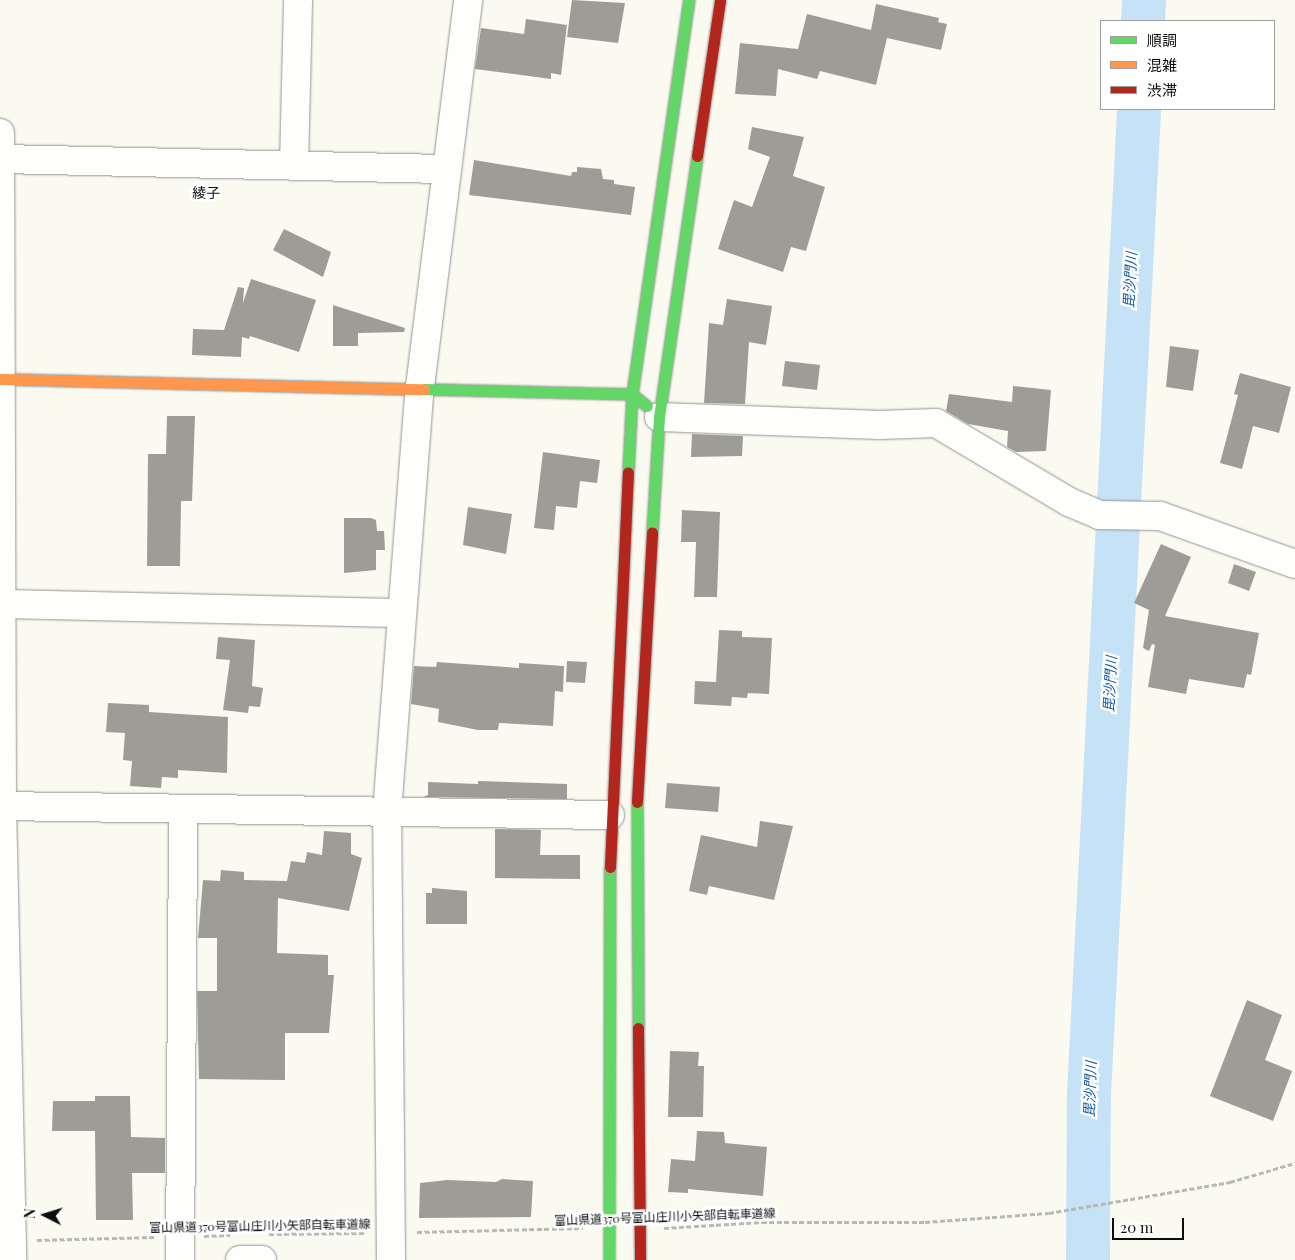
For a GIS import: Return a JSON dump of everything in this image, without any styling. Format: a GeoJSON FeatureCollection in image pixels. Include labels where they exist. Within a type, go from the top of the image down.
{"type":"FeatureCollection","features":[{"type":"Feature","properties":{"kind":"street"},"geometry":{"type":"LineString","coordinates":[[294,166],[298,0]]}},
{"type":"Feature","properties":{"kind":"street"},"geometry":{"type":"LineString","coordinates":[[391,1260],[387,812],[420,387],[468,0]]}},
{"type":"Feature","properties":{"kind":"street"},"geometry":{"type":"LineString","coordinates":[[609,1260],[610,815],[632,394],[688,0]]}},
{"type":"Feature","properties":{"kind":"street"},"geometry":{"type":"LineString","coordinates":[[640,1260],[636,812],[659,417],[720,0]]}},
{"type":"Feature","properties":{"kind":"street"},"geometry":{"type":"LineString","coordinates":[[10,1251],[1,806],[1,146],[294,166],[447,170]]}},
{"type":"Feature","properties":{"kind":"street"},"geometry":{"type":"LineString","coordinates":[[1,379],[420,387],[632,394],[659,417],[880,425],[936,423],[1068,502],[1099,515],[1160,516],[1295,564]]}},
{"type":"Feature","properties":{"kind":"street"},"geometry":{"type":"LineString","coordinates":[[2,604],[402,613]]}},
{"type":"Feature","properties":{"kind":"street"},"geometry":{"type":"LineString","coordinates":[[1,806],[610,815]]}},
{"type":"Feature","properties":{"kind":"street"},"geometry":{"type":"LineString","coordinates":[[180,1260],[183,809]]}},
{"type":"Feature","properties":{"kind":"street"},"geometry":{"type":"LineString","coordinates":[[238,1248],[264,1247]]}},
{"type":"Feature","properties":{"kind":"path","name":"富山県道370号富山庄川小矢部自転車道線"},"geometry":{"type":"LineString","coordinates":[[640,1229],[762,1222],[925,1222],[1049,1213],[1230,1182],[1295,1163]]}},
{"type":"Feature","properties":{"kind":"path","name":"富山県道370号富山庄川小矢部自転車道線"},"geometry":{"type":"LineString","coordinates":[[264,1247],[390,1232],[609,1228]]}},
{"type":"Feature","properties":{"kind":"path","name":"富山県道370号富山庄川小矢部自転車道線"},"geometry":{"type":"LineString","coordinates":[[10,1251],[159,1236]]}},
{"type":"Feature","properties":{"kind":"path","name":"富山県道370号富山庄川小矢部自転車道線"},"geometry":{"type":"LineString","coordinates":[[197,1236],[238,1248]]}},
{"type":"Feature","properties":{"kind":"building"},"geometry":{"type":"Polygon","coordinates":[[[572,0],[625,3],[618,43],[567,37],[572,0]]]}},
{"type":"Feature","properties":{"kind":"building"},"geometry":{"type":"Polygon","coordinates":[[[876,4],[939,18],[938,22],[947,24],[941,50],[887,38],[876,85],[820,71],[817,79],[778,69],[776,96],[735,94],[740,43],[798,49],[807,14],[871,30],[876,4]]]}},
{"type":"Feature","properties":{"kind":"building"},"geometry":{"type":"Polygon","coordinates":[[[526,19],[567,25],[561,75],[551,73],[551,79],[475,69],[481,28],[524,34],[526,19]]]}},
{"type":"Feature","properties":{"kind":"building"},"geometry":{"type":"Polygon","coordinates":[[[752,127],[804,137],[793,176],[825,187],[806,251],[791,247],[783,272],[718,249],[734,200],[752,207],[770,157],[748,149],[752,127]]]}},
{"type":"Feature","properties":{"kind":"building"},"geometry":{"type":"Polygon","coordinates":[[[474,160],[571,176],[572,172],[577,172],[577,167],[601,169],[603,179],[614,180],[614,184],[635,187],[631,215],[469,195],[474,160]]]}},
{"type":"Feature","properties":{"kind":"building"},"geometry":{"type":"Polygon","coordinates":[[[284,229],[331,252],[323,277],[273,250],[284,229]]]}},
{"type":"Feature","properties":{"kind":"building"},"geometry":{"type":"Polygon","coordinates":[[[251,279],[316,300],[299,352],[250,336],[249,339],[242,337],[241,357],[192,355],[193,329],[224,330],[238,287],[244,288],[243,303],[251,279]]]}},
{"type":"Feature","properties":{"kind":"building"},"geometry":{"type":"Polygon","coordinates":[[[727,299],[772,306],[766,345],[749,342],[745,404],[704,403],[709,323],[723,325],[727,299]]]}},
{"type":"Feature","properties":{"kind":"building"},"geometry":{"type":"Polygon","coordinates":[[[333,305],[405,328],[404,332],[358,333],[358,346],[333,346],[333,305]]]}},
{"type":"Feature","properties":{"kind":"building"},"geometry":{"type":"Polygon","coordinates":[[[1170,346],[1199,350],[1193,391],[1166,387],[1170,346]]]}},
{"type":"Feature","properties":{"kind":"building"},"geometry":{"type":"Polygon","coordinates":[[[785,361],[820,365],[817,390],[782,386],[785,361]]]}},
{"type":"Feature","properties":{"kind":"building"},"geometry":{"type":"Polygon","coordinates":[[[1240,373],[1291,387],[1279,433],[1253,426],[1242,469],[1220,463],[1238,395],[1234,394],[1240,373]]]}},
{"type":"Feature","properties":{"kind":"building"},"geometry":{"type":"Polygon","coordinates":[[[1013,386],[1051,390],[1046,451],[1016,452],[1007,447],[1008,431],[968,424],[946,411],[949,394],[1012,402],[1013,386]]]}},
{"type":"Feature","properties":{"kind":"building"},"geometry":{"type":"Polygon","coordinates":[[[167,416],[195,416],[192,501],[181,501],[180,566],[147,566],[148,454],[166,454],[167,416]]]}},
{"type":"Feature","properties":{"kind":"building"},"geometry":{"type":"Polygon","coordinates":[[[692,434],[743,436],[742,456],[691,457],[692,434]]]}},
{"type":"Feature","properties":{"kind":"building"},"geometry":{"type":"Polygon","coordinates":[[[543,452],[600,460],[597,483],[580,481],[577,508],[556,506],[554,530],[534,528],[543,452]]]}},
{"type":"Feature","properties":{"kind":"building"},"geometry":{"type":"Polygon","coordinates":[[[468,507],[512,514],[506,554],[463,545],[468,507]]]}},
{"type":"Feature","properties":{"kind":"building"},"geometry":{"type":"Polygon","coordinates":[[[682,510],[720,512],[717,597],[694,597],[696,542],[681,542],[682,510]]]}},
{"type":"Feature","properties":{"kind":"building"},"geometry":{"type":"Polygon","coordinates":[[[344,518],[371,518],[376,520],[377,531],[384,531],[385,550],[376,550],[376,570],[344,573],[344,518]]]}},
{"type":"Feature","properties":{"kind":"building"},"geometry":{"type":"Polygon","coordinates":[[[1161,544],[1191,557],[1165,616],[1259,633],[1251,675],[1247,674],[1244,688],[1189,679],[1186,694],[1148,687],[1155,645],[1152,644],[1149,651],[1143,648],[1149,610],[1134,603],[1161,544]]]}},
{"type":"Feature","properties":{"kind":"building"},"geometry":{"type":"Polygon","coordinates":[[[1234,564],[1256,572],[1249,591],[1228,583],[1234,564]]]}},
{"type":"Feature","properties":{"kind":"building"},"geometry":{"type":"Polygon","coordinates":[[[719,630],[742,631],[742,637],[772,638],[769,694],[748,693],[747,698],[732,697],[731,706],[694,704],[695,681],[716,682],[719,630]]]}},
{"type":"Feature","properties":{"kind":"building"},"geometry":{"type":"Polygon","coordinates":[[[218,637],[255,640],[252,686],[263,688],[260,707],[249,706],[248,713],[223,710],[230,660],[216,659],[218,637]]]}},
{"type":"Feature","properties":{"kind":"building"},"geometry":{"type":"Polygon","coordinates":[[[567,661],[587,662],[585,683],[566,682],[567,661]]]}},
{"type":"Feature","properties":{"kind":"building"},"geometry":{"type":"Polygon","coordinates":[[[437,662],[519,668],[519,663],[564,666],[563,692],[555,691],[553,726],[499,723],[498,730],[478,730],[438,722],[439,709],[411,704],[414,666],[436,667],[437,662]]]}},
{"type":"Feature","properties":{"kind":"building"},"geometry":{"type":"Polygon","coordinates":[[[108,703],[149,705],[149,712],[228,717],[227,773],[178,770],[178,778],[162,777],[161,788],[130,786],[132,761],[123,760],[125,733],[106,732],[108,703]]]}},
{"type":"Feature","properties":{"kind":"building"},"geometry":{"type":"Polygon","coordinates":[[[478,781],[567,784],[567,799],[423,797],[428,795],[428,782],[478,784],[478,781]]]}},
{"type":"Feature","properties":{"kind":"building"},"geometry":{"type":"Polygon","coordinates":[[[667,783],[720,787],[718,812],[665,808],[667,783]]]}},
{"type":"Feature","properties":{"kind":"building"},"geometry":{"type":"Polygon","coordinates":[[[760,821],[793,826],[774,900],[709,886],[707,895],[689,891],[701,835],[757,847],[760,821]]]}},
{"type":"Feature","properties":{"kind":"building"},"geometry":{"type":"Polygon","coordinates":[[[495,829],[541,830],[540,855],[580,855],[580,879],[495,878],[495,829]]]}},
{"type":"Feature","properties":{"kind":"building"},"geometry":{"type":"Polygon","coordinates":[[[324,831],[351,833],[351,854],[362,858],[349,911],[278,898],[277,953],[328,955],[328,975],[334,975],[329,1033],[285,1033],[285,1080],[199,1079],[197,991],[217,991],[217,938],[198,938],[203,880],[220,881],[221,870],[244,872],[244,880],[287,881],[291,861],[305,863],[307,852],[322,855],[324,831]]]}},
{"type":"Feature","properties":{"kind":"building"},"geometry":{"type":"Polygon","coordinates":[[[432,888],[467,891],[467,924],[426,924],[426,893],[432,893],[432,888]]]}},
{"type":"Feature","properties":{"kind":"building"},"geometry":{"type":"Polygon","coordinates":[[[1247,1000],[1282,1015],[1265,1060],[1292,1071],[1273,1121],[1210,1096],[1247,1000]]]}},
{"type":"Feature","properties":{"kind":"building"},"geometry":{"type":"Polygon","coordinates":[[[670,1051],[699,1052],[698,1066],[704,1066],[703,1117],[668,1117],[670,1051]]]}},
{"type":"Feature","properties":{"kind":"building"},"geometry":{"type":"Polygon","coordinates":[[[95,1096],[130,1096],[131,1137],[165,1138],[165,1173],[132,1173],[133,1220],[96,1220],[95,1131],[52,1131],[53,1101],[95,1101],[95,1096]]]}},
{"type":"Feature","properties":{"kind":"building"},"geometry":{"type":"Polygon","coordinates":[[[697,1131],[724,1132],[725,1143],[767,1147],[763,1196],[688,1189],[688,1193],[668,1192],[671,1159],[695,1161],[697,1131]]]}},
{"type":"Feature","properties":{"kind":"building"},"geometry":{"type":"Polygon","coordinates":[[[502,1179],[533,1181],[531,1217],[419,1218],[420,1183],[447,1180],[496,1182],[502,1179]]]}},
{"type":"Feature","properties":{"kind":"waterway","name":"毘沙門川"},"geometry":{"type":"LineString","coordinates":[[1143,20],[1144,0]]}},
{"type":"Feature","properties":{"kind":"waterway","name":"毘沙門川"},"geometry":{"type":"LineString","coordinates":[[1088,1260],[1089,1094],[1139,110]]}},
{"type":"Feature","properties":{"kind":"traffic: fast"},"geometry":{"type":"LineString","coordinates":[[628,472],[632,394],[689,0]]}},
{"type":"Feature","properties":{"kind":"traffic: fast"},"geometry":{"type":"LineString","coordinates":[[652,532],[659,417],[697,156]]}},
{"type":"Feature","properties":{"kind":"traffic: fast"},"geometry":{"type":"LineString","coordinates":[[424,389],[632,394],[647,406]]}},
{"type":"Feature","properties":{"kind":"traffic: fast"},"geometry":{"type":"LineString","coordinates":[[637,802],[638,1028]]}},
{"type":"Feature","properties":{"kind":"traffic: fast"},"geometry":{"type":"LineString","coordinates":[[609,1260],[610,867]]}},
{"type":"Feature","properties":{"kind":"traffic: slow"},"geometry":{"type":"LineString","coordinates":[[0,379],[424,389]]}},
{"type":"Feature","properties":{"kind":"traffic: jam"},"geometry":{"type":"LineString","coordinates":[[697,156],[720,0]]}},
{"type":"Feature","properties":{"kind":"traffic: jam"},"geometry":{"type":"LineString","coordinates":[[610,867],[628,472]]}},
{"type":"Feature","properties":{"kind":"traffic: jam"},"geometry":{"type":"LineString","coordinates":[[637,802],[652,532]]}},
{"type":"Feature","properties":{"kind":"traffic: jam"},"geometry":{"type":"LineString","coordinates":[[638,1028],[640,1260]]}},
{"type":"Feature","properties":{"kind":"district","name":"綾子"},"geometry":{"type":"Point","coordinates":[206,193]}}]}
